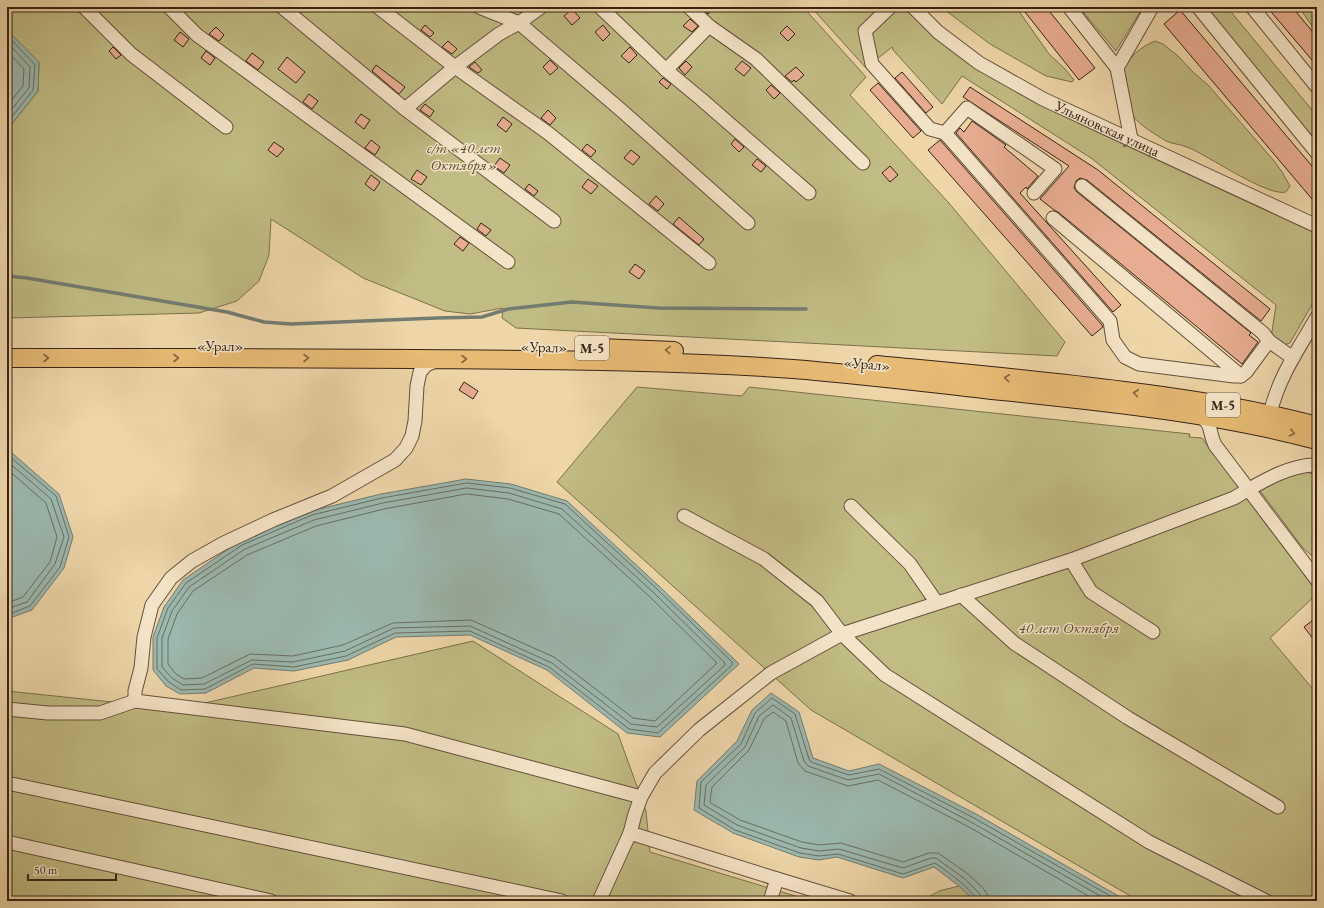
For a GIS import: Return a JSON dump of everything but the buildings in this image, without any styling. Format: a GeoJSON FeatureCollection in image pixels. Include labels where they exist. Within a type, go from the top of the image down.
{"type":"FeatureCollection","features":[{"type":"Feature","properties":{"kind":"highway","name":"«Урал»"},"geometry":{"type":"LineString","coordinates":[[7,346],[538,347],[648,349],[795,357],[1066,384],[1174,404]]}},
{"type":"Feature","properties":{"kind":"highway","name":"«Урал»"},"geometry":{"type":"LineString","coordinates":[[7,358],[537,359],[648,362],[794,369],[937,384],[1174,404]]}},
{"type":"Feature","properties":{"kind":"highway","name":"М-5"},"geometry":{"type":"LineString","coordinates":[[1174,404],[1197,414],[1229,420],[1269,421],[1317,440]]}},
{"type":"Feature","properties":{"kind":"highway","name":"М-5"},"geometry":{"type":"LineString","coordinates":[[1174,404],[1269,421],[1317,426]]}},
{"type":"Feature","properties":{"kind":"street"},"geometry":{"type":"LineString","coordinates":[[84,7],[131,54],[226,127]]}},
{"type":"Feature","properties":{"kind":"street"},"geometry":{"type":"LineString","coordinates":[[169,7],[197,35],[508,262]]}},
{"type":"Feature","properties":{"kind":"street"},"geometry":{"type":"LineString","coordinates":[[282,7],[405,109],[554,221]]}},
{"type":"Feature","properties":{"kind":"street"},"geometry":{"type":"LineString","coordinates":[[378,7],[455,67],[548,133],[709,263]]}},
{"type":"Feature","properties":{"kind":"street"},"geometry":{"type":"LineString","coordinates":[[479,7],[519,23]]}},
{"type":"Feature","properties":{"kind":"street"},"geometry":{"type":"LineString","coordinates":[[506,7],[519,23],[621,110],[748,223]]}},
{"type":"Feature","properties":{"kind":"street"},"geometry":{"type":"LineString","coordinates":[[405,109],[455,67],[499,34],[519,23],[541,7]]}},
{"type":"Feature","properties":{"kind":"street"},"geometry":{"type":"LineString","coordinates":[[600,7],[666,70],[809,193]]}},
{"type":"Feature","properties":{"kind":"street"},"geometry":{"type":"LineString","coordinates":[[689,7],[710,26],[756,59],[863,163]]}},
{"type":"Feature","properties":{"kind":"street"},"geometry":{"type":"LineString","coordinates":[[890,7],[865,31],[872,64],[930,129],[945,133],[1110,321],[1112,340],[1125,357],[1139,364],[1229,376],[1241,376],[1246,372],[1269,341]]}},
{"type":"Feature","properties":{"kind":"street","name":"Ульяновская улица"},"geometry":{"type":"LineString","coordinates":[[913,7],[938,32],[979,63],[1043,98],[1317,226]]}},
{"type":"Feature","properties":{"kind":"street"},"geometry":{"type":"LineString","coordinates":[[1069,7],[1117,68],[1131,139]]}},
{"type":"Feature","properties":{"kind":"street"},"geometry":{"type":"LineString","coordinates":[[1117,68],[1152,7]]}},
{"type":"Feature","properties":{"kind":"street"},"geometry":{"type":"LineString","coordinates":[[1198,7],[1317,153]]}},
{"type":"Feature","properties":{"kind":"street"},"geometry":{"type":"LineString","coordinates":[[1252,7],[1317,87]]}},
{"type":"Feature","properties":{"kind":"street"},"geometry":{"type":"LineString","coordinates":[[666,70],[710,26]]}},
{"type":"Feature","properties":{"kind":"street"},"geometry":{"type":"LineString","coordinates":[[945,133],[968,108],[1055,169],[1034,193]]}},
{"type":"Feature","properties":{"kind":"street"},"geometry":{"type":"LineString","coordinates":[[1082,186],[1263,334],[1269,341],[1293,358]]}},
{"type":"Feature","properties":{"kind":"street"},"geometry":{"type":"LineString","coordinates":[[1053,218],[1241,376]]}},
{"type":"Feature","properties":{"kind":"street"},"geometry":{"type":"LineString","coordinates":[[1269,421],[1277,390],[1293,358],[1316,322]]}},
{"type":"Feature","properties":{"kind":"street"},"geometry":{"type":"LineString","coordinates":[[388,359],[399,362],[409,369],[414,376],[417,386]]}},
{"type":"Feature","properties":{"kind":"street"},"geometry":{"type":"LineString","coordinates":[[135,701],[135,691],[141,668],[144,637],[152,605],[171,578],[192,561],[224,543],[273,520],[332,496],[395,460],[406,448],[412,436],[415,421],[419,376],[423,368],[429,363],[440,359]]}},
{"type":"Feature","properties":{"kind":"street"},"geometry":{"type":"LineString","coordinates":[[1197,414],[1209,424],[1215,445],[1317,580]]}},
{"type":"Feature","properties":{"kind":"street"},"geometry":{"type":"LineString","coordinates":[[1212,437],[1217,424],[1222,421],[1229,420]]}},
{"type":"Feature","properties":{"kind":"street"},"geometry":{"type":"LineString","coordinates":[[599,901],[630,833],[634,814],[655,773],[700,730],[771,673],[842,634],[1071,560],[1234,498],[1292,468],[1317,465]]}},
{"type":"Feature","properties":{"kind":"street"},"geometry":{"type":"LineString","coordinates":[[852,506],[910,564],[937,603]]}},
{"type":"Feature","properties":{"kind":"street"},"geometry":{"type":"LineString","coordinates":[[684,516],[764,559],[817,601],[842,634],[885,675],[1149,842],[1266,901]]}},
{"type":"Feature","properties":{"kind":"street"},"geometry":{"type":"LineString","coordinates":[[1071,560],[1091,592],[1153,632]]}},
{"type":"Feature","properties":{"kind":"street"},"geometry":{"type":"LineString","coordinates":[[961,595],[1014,643],[1128,718],[1278,807]]}},
{"type":"Feature","properties":{"kind":"street"},"geometry":{"type":"LineString","coordinates":[[7,709],[48,713],[100,713],[135,701],[404,734],[642,797]]}},
{"type":"Feature","properties":{"kind":"street"},"geometry":{"type":"LineString","coordinates":[[7,784],[562,901]]}},
{"type":"Feature","properties":{"kind":"street"},"geometry":{"type":"LineString","coordinates":[[630,833],[850,901]]}},
{"type":"Feature","properties":{"kind":"street"},"geometry":{"type":"LineString","coordinates":[[7,842],[271,901]]}},
{"type":"Feature","properties":{"kind":"street"},"geometry":{"type":"LineString","coordinates":[[770,901],[776,879]]}},
{"type":"Feature","properties":{"kind":"green space","name":"с/т «40 лет Октября»"},"geometry":{"type":"Polygon","coordinates":[[[7,7],[803,7],[866,77],[850,95],[948,202],[1065,342],[1057,356],[516,328],[502,318],[503,308],[470,314],[445,311],[363,278],[271,219],[269,255],[259,281],[237,301],[199,313],[7,318],[7,130],[38,91],[39,62],[7,30],[7,7]]]}},
{"type":"Feature","properties":{"kind":"green space"},"geometry":{"type":"Polygon","coordinates":[[[811,7],[907,7],[971,64],[1080,124],[1317,234],[1317,296],[1290,343],[1284,345],[1271,338],[1276,305],[1091,158],[962,76],[942,104],[893,50],[892,47],[866,68],[811,7]]]}},
{"type":"Feature","properties":{"kind":"green space"},"geometry":{"type":"Polygon","coordinates":[[[941,7],[1016,7],[1049,54],[1074,80],[1072,82],[1046,76],[990,44],[941,7]]]}},
{"type":"Feature","properties":{"kind":"green space"},"geometry":{"type":"Polygon","coordinates":[[[1079,7],[1143,7],[1116,51],[1079,7]]]}},
{"type":"Feature","properties":{"kind":"green space"},"geometry":{"type":"Polygon","coordinates":[[[1205,7],[1227,7],[1317,116],[1317,142],[1205,7]]]}},
{"type":"Feature","properties":{"kind":"green space"},"geometry":{"type":"Polygon","coordinates":[[[1299,7],[1317,7],[1317,32],[1314,29],[1299,7]]]}},
{"type":"Feature","properties":{"kind":"green space"},"geometry":{"type":"Polygon","coordinates":[[[1155,41],[1163,44],[1178,56],[1209,86],[1275,162],[1290,186],[1286,192],[1277,192],[1265,188],[1197,151],[1166,141],[1148,130],[1136,120],[1126,100],[1122,70],[1136,53],[1155,41]]]}},
{"type":"Feature","properties":{"kind":"green space","name":"40 лет Октября"},"geometry":{"type":"Polygon","coordinates":[[[637,387],[742,396],[749,387],[1190,434],[1189,437],[1202,438],[1317,592],[1317,594],[1270,638],[1317,694],[1317,901],[1139,901],[811,710],[557,482],[637,387]]]}},
{"type":"Feature","properties":{"kind":"green space"},"geometry":{"type":"Polygon","coordinates":[[[1293,472],[1306,472],[1317,475],[1317,560],[1303,548],[1258,488],[1293,472]]]}},
{"type":"Feature","properties":{"kind":"green space"},"geometry":{"type":"Polygon","coordinates":[[[473,641],[618,734],[646,811],[650,852],[812,901],[7,901],[7,691],[179,709],[473,641]]]}},
{"type":"Feature","properties":{"kind":"green space"},"geometry":{"type":"Polygon","coordinates":[[[959,886],[975,901],[924,900],[939,891],[959,886]]]}},
{"type":"Feature","properties":{"kind":"water"},"geometry":{"type":"Polygon","coordinates":[[[7,30],[39,62],[38,91],[7,130],[7,30]]]}},
{"type":"Feature","properties":{"kind":"water"},"geometry":{"type":"Polygon","coordinates":[[[7,440],[12,453],[59,494],[73,537],[64,568],[32,610],[7,619],[7,440]]]}},
{"type":"Feature","properties":{"kind":"water"},"geometry":{"type":"Polygon","coordinates":[[[466,479],[511,484],[567,501],[660,587],[739,664],[660,737],[627,733],[547,670],[470,635],[396,637],[348,660],[294,671],[254,668],[206,693],[180,694],[166,686],[153,670],[153,637],[164,607],[183,580],[240,541],[311,511],[381,494],[466,479]]]}},
{"type":"Feature","properties":{"kind":"water"},"geometry":{"type":"Polygon","coordinates":[[[771,693],[799,712],[813,758],[849,771],[879,764],[976,814],[1127,901],[975,901],[959,886],[934,867],[903,878],[837,857],[819,860],[799,857],[733,833],[694,810],[697,781],[737,741],[752,710],[771,693]]]}},
{"type":"Feature","properties":{"kind":"waterway"},"geometry":{"type":"LineString","coordinates":[[7,276],[27,278],[227,312],[264,322],[291,324],[482,317],[508,309],[572,302],[658,308],[806,309]]}}]}
